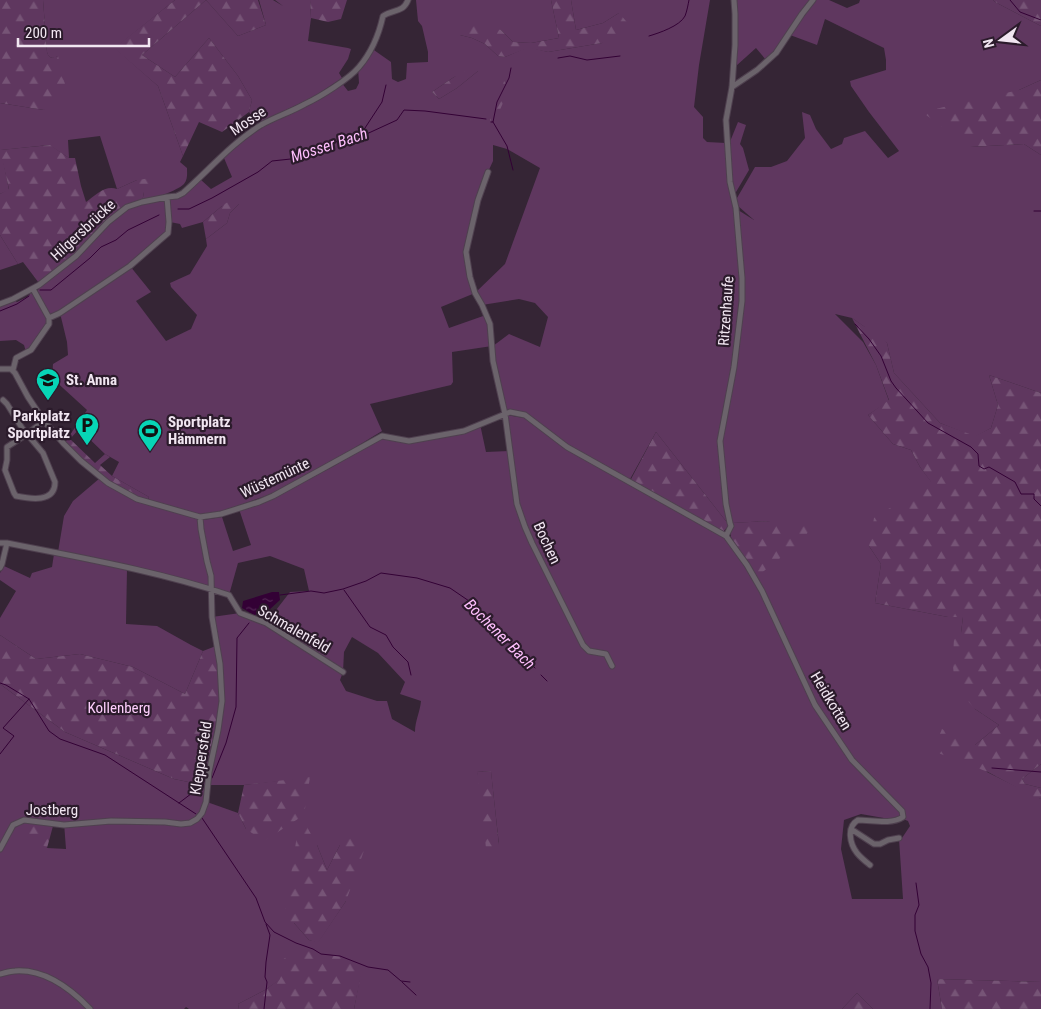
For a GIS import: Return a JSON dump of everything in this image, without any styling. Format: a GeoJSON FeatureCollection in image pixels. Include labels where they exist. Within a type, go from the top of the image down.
{"type":"FeatureCollection","features":[{"type":"Feature","properties":{"kind":"street","name":"Mosse"},"geometry":{"type":"LineString","coordinates":[[155,199],[177,196],[183,193],[233,146],[260,126],[305,104],[351,74],[358,68],[371,48],[380,29],[383,16],[405,7],[408,0]]}},
{"type":"Feature","properties":{"kind":"street","name":"Ritzenhaufe"},"geometry":{"type":"LineString","coordinates":[[726,536],[731,526],[726,504],[720,441],[734,367],[742,302],[742,278],[736,208],[730,182],[726,120],[732,87],[735,46],[734,0]]}},
{"type":"Feature","properties":{"kind":"street"},"geometry":{"type":"LineString","coordinates":[[732,87],[757,70],[776,53],[813,0]]}},
{"type":"Feature","properties":{"kind":"street"},"geometry":{"type":"LineString","coordinates":[[488,172],[478,200],[466,252],[475,293],[490,324],[494,361],[505,414],[510,412],[525,415],[567,447],[726,536]]}},
{"type":"Feature","properties":{"kind":"street"},"geometry":{"type":"LineString","coordinates":[[49,318],[60,313],[130,266],[168,234],[167,196]]}},
{"type":"Feature","properties":{"kind":"street","name":"Hilgersbrücke"},"geometry":{"type":"LineString","coordinates":[[0,304],[33,289],[76,256],[108,222],[127,207],[155,199]]}},
{"type":"Feature","properties":{"kind":"street"},"geometry":{"type":"LineString","coordinates":[[3,400],[8,404],[22,428],[27,434],[43,453],[55,482],[53,491],[44,498],[16,496],[5,470],[7,447],[27,434],[44,421],[13,370],[16,358],[31,350],[49,324],[49,318],[33,289]]}},
{"type":"Feature","properties":{"kind":"street"},"geometry":{"type":"LineString","coordinates":[[0,369],[13,370]]}},
{"type":"Feature","properties":{"kind":"street","name":"Wüstemünte"},"geometry":{"type":"LineString","coordinates":[[44,421],[81,461],[108,483],[146,502],[200,517],[221,514],[273,496],[382,436],[409,441],[464,431],[505,414]]}},
{"type":"Feature","properties":{"kind":"street","name":"Bochen"},"geometry":{"type":"LineString","coordinates":[[505,414],[517,504],[528,535],[583,645],[589,651],[606,654],[612,666]]}},
{"type":"Feature","properties":{"kind":"street","name":"Kleppersfeld"},"geometry":{"type":"LineString","coordinates":[[89,822],[111,820],[181,824],[190,823],[202,813],[206,802],[209,772],[222,701],[220,664],[211,605],[211,576],[200,529],[200,517]]}},
{"type":"Feature","properties":{"kind":"street","name":"Heidkotten"},"geometry":{"type":"LineString","coordinates":[[726,536],[747,565],[762,592],[815,706],[852,760],[903,814],[900,819],[884,821],[858,820],[854,822],[851,828]]}},
{"type":"Feature","properties":{"kind":"street"},"geometry":{"type":"LineString","coordinates":[[0,543],[135,570],[212,590]]}},
{"type":"Feature","properties":{"kind":"street"},"geometry":{"type":"LineString","coordinates":[[0,568],[7,543]]}},
{"type":"Feature","properties":{"kind":"street","name":"Schmalenfeld"},"geometry":{"type":"LineString","coordinates":[[212,590],[229,596],[240,613],[266,623],[343,672]]}},
{"type":"Feature","properties":{"kind":"street","name":"Jostberg"},"geometry":{"type":"LineString","coordinates":[[0,849],[13,825],[24,820],[64,825],[89,822]]}},
{"type":"Feature","properties":{"kind":"street"},"geometry":{"type":"LineString","coordinates":[[870,865],[858,855],[854,848],[850,838],[851,828],[874,844],[899,838]]}},
{"type":"Feature","properties":{"kind":"street"},"geometry":{"type":"LineString","coordinates":[[0,974],[16,971],[34,972],[52,979],[79,997],[90,1009]]}},
{"type":"Feature","properties":{"kind":"green space"},"geometry":{"type":"Polygon","coordinates":[[[0,0],[43,0],[47,52],[51,57],[58,56],[67,92],[44,110],[0,103],[0,0]]]}},
{"type":"Feature","properties":{"kind":"green space"},"geometry":{"type":"Polygon","coordinates":[[[43,0],[175,0],[115,48],[158,86],[183,156],[180,162],[187,168],[186,180],[181,187],[142,202],[144,192],[137,180],[117,189],[100,136],[68,140],[69,158],[49,145],[1,150],[9,190],[0,194],[0,103],[44,110],[58,56],[48,56],[43,0]]]}},
{"type":"Feature","properties":{"kind":"green space"},"geometry":{"type":"Polygon","coordinates":[[[175,0],[206,0],[142,55],[175,77],[209,38],[238,76],[252,100],[249,112],[222,132],[199,122],[183,156],[158,86],[114,48],[175,0]]]}},
{"type":"Feature","properties":{"kind":"green space"},"geometry":{"type":"Polygon","coordinates":[[[206,0],[238,36],[266,25],[259,0],[273,0],[283,6],[275,0],[310,0],[311,18],[308,41],[351,49],[348,59],[339,73],[342,78],[312,98],[259,124],[249,112],[252,100],[238,76],[209,38],[175,77],[142,55],[206,0]]]}},
{"type":"Feature","properties":{"kind":"green space"},"geometry":{"type":"Polygon","coordinates":[[[206,0],[258,0],[266,25],[238,36],[206,0]]]}},
{"type":"Feature","properties":{"kind":"green space"},"geometry":{"type":"Polygon","coordinates":[[[310,0],[347,0],[341,19],[328,22],[311,18],[310,0]]]}},
{"type":"Feature","properties":{"kind":"green space"},"geometry":{"type":"Polygon","coordinates":[[[416,0],[551,0],[559,38],[531,43],[513,42],[501,30],[460,35],[485,44],[498,56],[505,57],[528,47],[548,52],[602,43],[619,13],[603,23],[576,30],[571,0],[710,0],[694,107],[703,117],[703,138],[707,142],[726,143],[734,206],[740,301],[718,441],[729,525],[656,432],[629,481],[589,460],[525,415],[505,414],[492,346],[452,352],[453,382],[451,385],[370,404],[382,431],[285,488],[220,512],[201,515],[148,500],[149,497],[112,476],[119,462],[105,454],[76,426],[87,410],[52,378],[53,364],[68,355],[67,342],[60,313],[50,316],[37,292],[39,288],[76,256],[127,207],[164,200],[168,226],[166,234],[130,266],[151,292],[136,301],[166,341],[191,329],[197,315],[171,287],[170,283],[190,274],[207,246],[206,239],[227,223],[230,213],[239,204],[222,206],[203,222],[182,228],[180,224],[170,222],[170,199],[178,197],[200,179],[211,189],[232,177],[224,158],[235,147],[264,126],[341,82],[348,91],[356,89],[359,83],[358,68],[371,48],[391,62],[392,79],[398,82],[406,79],[407,63],[428,62],[428,52],[422,26],[418,21],[416,0]],[[478,71],[454,77],[432,92],[439,99],[457,88],[478,71]],[[493,145],[493,161],[488,172],[466,252],[475,293],[505,264],[540,168],[507,149],[493,145]],[[475,293],[441,307],[449,328],[486,315],[493,346],[509,334],[540,347],[548,317],[535,303],[519,299],[482,305],[475,293]]]}},
{"type":"Feature","properties":{"kind":"green space"},"geometry":{"type":"Polygon","coordinates":[[[551,0],[571,0],[576,30],[603,23],[619,13],[632,28],[618,39],[602,43],[548,52],[528,48],[505,57],[498,56],[485,44],[460,35],[461,27],[476,24],[501,30],[513,42],[531,43],[559,38],[551,0]]]}},
{"type":"Feature","properties":{"kind":"green space"},"geometry":{"type":"Polygon","coordinates":[[[733,0],[810,0],[775,51],[766,60],[756,48],[736,66],[733,0]]]}},
{"type":"Feature","properties":{"kind":"green space"},"geometry":{"type":"Polygon","coordinates":[[[814,0],[829,0],[847,8],[859,3],[860,0],[993,0],[1041,26],[1041,80],[1019,90],[970,147],[1024,144],[1041,155],[1041,393],[989,375],[998,405],[991,428],[975,437],[940,423],[894,373],[887,343],[852,318],[835,314],[863,342],[876,365],[889,401],[868,415],[893,444],[911,450],[920,467],[933,484],[869,546],[881,564],[875,603],[948,617],[963,617],[961,633],[975,709],[999,725],[975,745],[987,772],[1041,799],[1041,982],[937,979],[942,1009],[873,1009],[857,993],[842,1009],[354,1009],[363,961],[281,979],[238,1004],[239,1009],[189,1009],[186,1007],[184,1009],[0,1009],[0,684],[65,732],[174,779],[208,785],[222,701],[212,617],[240,613],[266,623],[290,592],[309,591],[304,569],[270,556],[238,563],[229,595],[58,552],[64,516],[73,501],[100,478],[135,499],[197,519],[200,528],[203,520],[222,517],[233,551],[251,545],[239,509],[273,498],[380,439],[409,441],[464,431],[480,424],[486,452],[509,451],[506,415],[524,418],[628,483],[724,538],[747,565],[771,521],[732,523],[727,503],[722,441],[744,301],[738,210],[754,220],[738,206],[737,198],[755,167],[771,167],[787,161],[805,138],[802,112],[810,115],[816,129],[831,149],[842,144],[844,138],[865,131],[888,158],[899,151],[869,112],[851,86],[850,81],[886,70],[884,48],[825,19],[817,45],[790,35],[814,0]],[[352,637],[344,652],[343,672],[340,680],[346,691],[377,701],[387,701],[392,719],[415,732],[421,701],[400,694],[405,682],[378,653],[352,637]],[[491,771],[477,772],[499,845],[491,771]],[[310,778],[244,785],[209,785],[207,802],[238,813],[246,829],[310,778]],[[861,814],[844,820],[841,849],[852,899],[903,899],[899,839],[902,838],[910,826],[908,821],[903,819],[902,814],[895,820],[861,814]],[[24,820],[47,848],[66,849],[64,823],[24,820]],[[317,845],[294,923],[309,940],[318,942],[346,901],[340,845],[327,870],[317,845]]]}},
{"type":"Feature","properties":{"kind":"green space"},"geometry":{"type":"Polygon","coordinates":[[[993,0],[1041,0],[1041,26],[995,2],[993,0]]]}},
{"type":"Feature","properties":{"kind":"green space"},"geometry":{"type":"Polygon","coordinates":[[[475,66],[478,71],[457,88],[439,99],[432,92],[454,77],[475,66]]]}},
{"type":"Feature","properties":{"kind":"green space"},"geometry":{"type":"Polygon","coordinates":[[[508,72],[513,80],[499,112],[490,121],[494,102],[508,72]]]}},
{"type":"Feature","properties":{"kind":"green space"},"geometry":{"type":"Polygon","coordinates":[[[1041,80],[1041,155],[1024,144],[970,147],[922,112],[1019,90],[1041,80]]]}},
{"type":"Feature","properties":{"kind":"green space"},"geometry":{"type":"Polygon","coordinates":[[[738,122],[746,125],[740,144],[743,148],[749,170],[735,192],[733,190],[729,144],[738,122]]]}},
{"type":"Feature","properties":{"kind":"green space"},"geometry":{"type":"Polygon","coordinates":[[[50,145],[69,158],[75,158],[86,202],[108,188],[117,189],[137,180],[151,178],[154,186],[144,192],[142,202],[127,207],[76,256],[39,283],[23,262],[18,264],[0,235],[0,194],[9,189],[0,150],[50,145]]]}},
{"type":"Feature","properties":{"kind":"green space"},"geometry":{"type":"Polygon","coordinates":[[[232,199],[241,199],[239,204],[230,213],[227,223],[206,239],[203,222],[232,199]]]}},
{"type":"Feature","properties":{"kind":"green space"},"geometry":{"type":"Polygon","coordinates":[[[0,235],[18,264],[0,270],[0,235]]]}},
{"type":"Feature","properties":{"kind":"green space"},"geometry":{"type":"Polygon","coordinates":[[[32,292],[48,323],[26,352],[24,345],[16,340],[0,341],[0,305],[14,300],[17,302],[32,292]]]}},
{"type":"Feature","properties":{"kind":"green space"},"geometry":{"type":"Polygon","coordinates":[[[852,318],[865,327],[872,327],[887,343],[894,373],[940,423],[975,436],[991,428],[998,405],[989,375],[1041,393],[1041,764],[1022,779],[1025,784],[1041,788],[1041,799],[988,772],[933,751],[942,729],[975,745],[999,725],[975,709],[955,687],[953,666],[954,635],[961,633],[963,617],[948,617],[875,603],[881,564],[869,546],[874,518],[931,482],[911,450],[893,444],[868,415],[889,400],[876,365],[852,318]]]}},
{"type":"Feature","properties":{"kind":"green space"},"geometry":{"type":"Polygon","coordinates":[[[76,426],[79,429],[70,439],[95,463],[105,454],[110,457],[100,465],[112,476],[149,497],[146,503],[108,483],[64,444],[76,426]]]}},
{"type":"Feature","properties":{"kind":"green space"},"geometry":{"type":"Polygon","coordinates":[[[656,432],[729,525],[723,532],[630,481],[656,432]]]}},
{"type":"Feature","properties":{"kind":"green space"},"geometry":{"type":"Polygon","coordinates":[[[771,521],[813,524],[803,540],[755,578],[731,537],[730,523],[771,521]]]}},
{"type":"Feature","properties":{"kind":"green space"},"geometry":{"type":"Polygon","coordinates":[[[54,554],[127,569],[126,624],[157,626],[203,651],[185,694],[133,667],[80,654],[36,659],[0,635],[0,618],[16,591],[0,580],[0,573],[4,566],[30,578],[32,573],[52,567],[54,554]]]}},
{"type":"Feature","properties":{"kind":"green space","name":"Kollenberg"},"geometry":{"type":"Polygon","coordinates":[[[0,635],[36,659],[80,654],[133,667],[185,694],[203,651],[216,646],[222,701],[208,785],[174,779],[65,732],[0,684],[0,635]]]}},
{"type":"Feature","properties":{"kind":"green space"},"geometry":{"type":"Polygon","coordinates":[[[1041,764],[1041,788],[1025,784],[1022,779],[1041,764]]]}},
{"type":"Feature","properties":{"kind":"green space"},"geometry":{"type":"Polygon","coordinates":[[[491,771],[499,846],[486,848],[477,772],[491,771]]]}},
{"type":"Feature","properties":{"kind":"green space"},"geometry":{"type":"Polygon","coordinates":[[[310,777],[304,815],[264,841],[246,829],[238,813],[244,785],[310,777]]]}},
{"type":"Feature","properties":{"kind":"green space"},"geometry":{"type":"Polygon","coordinates":[[[24,820],[53,826],[47,848],[13,825],[24,820]]]}},
{"type":"Feature","properties":{"kind":"green space"},"geometry":{"type":"Polygon","coordinates":[[[307,827],[327,870],[340,845],[358,833],[366,845],[346,901],[318,943],[309,940],[294,923],[286,921],[285,913],[298,829],[307,827]]]}},
{"type":"Feature","properties":{"kind":"green space"},"geometry":{"type":"Polygon","coordinates":[[[298,948],[364,961],[354,1009],[239,1009],[238,1004],[265,990],[280,979],[281,961],[298,948]]]}},
{"type":"Feature","properties":{"kind":"green space"},"geometry":{"type":"Polygon","coordinates":[[[937,979],[1041,982],[1041,1009],[942,1009],[937,979]]]}},
{"type":"Feature","properties":{"kind":"green space"},"geometry":{"type":"Polygon","coordinates":[[[857,993],[873,1009],[842,1009],[857,993]]]}},
{"type":"Feature","properties":{"kind":"water"},"geometry":{"type":"Polygon","coordinates":[[[272,592],[279,592],[280,600],[267,612],[254,615],[242,608],[243,601],[272,592]]]}},
{"type":"Feature","properties":{"kind":"waterway","name":"Mosser Bach"},"geometry":{"type":"LineString","coordinates":[[649,36],[669,29],[679,23],[686,14],[689,0]]}},
{"type":"Feature","properties":{"kind":"waterway"},"geometry":{"type":"LineString","coordinates":[[1010,0],[1020,12],[1041,20]]}},
{"type":"Feature","properties":{"kind":"waterway","name":"Mosser Bach"},"geometry":{"type":"LineString","coordinates":[[558,58],[570,56],[587,60],[620,56]]}},
{"type":"Feature","properties":{"kind":"waterway","name":"Mosser Bach"},"geometry":{"type":"LineString","coordinates":[[491,122],[493,122],[497,102],[509,78],[511,68]]}},
{"type":"Feature","properties":{"kind":"waterway"},"geometry":{"type":"LineString","coordinates":[[364,135],[363,131],[382,102],[386,85]]}},
{"type":"Feature","properties":{"kind":"waterway","name":"Mosser Bach"},"geometry":{"type":"LineString","coordinates":[[178,209],[189,209],[212,198],[258,172],[272,161],[300,158],[313,154],[324,146],[335,142],[360,137],[397,120],[404,110],[486,119]]}},
{"type":"Feature","properties":{"kind":"waterway"},"geometry":{"type":"LineString","coordinates":[[493,122],[507,146],[513,170]]}},
{"type":"Feature","properties":{"kind":"waterway"},"geometry":{"type":"LineString","coordinates":[[1034,211],[1041,211]]}},
{"type":"Feature","properties":{"kind":"waterway","name":"Mosser Bach"},"geometry":{"type":"LineString","coordinates":[[40,290],[51,290],[101,247],[116,240],[128,230],[159,215]]}},
{"type":"Feature","properties":{"kind":"waterway","name":"Mosser Bach"},"geometry":{"type":"LineString","coordinates":[[0,311],[17,304],[29,296]]}},
{"type":"Feature","properties":{"kind":"waterway"},"geometry":{"type":"LineString","coordinates":[[855,324],[881,356],[891,381],[896,388],[928,423],[971,447],[978,454],[979,466],[984,469],[989,467],[1015,482],[1021,494],[1034,494],[1034,499],[1041,506]]}},
{"type":"Feature","properties":{"kind":"waterway","name":"Bochener Bach"},"geometry":{"type":"LineString","coordinates":[[280,595],[311,591],[324,593],[343,589],[366,581],[381,573],[417,578],[450,588],[472,603],[535,668]]}},
{"type":"Feature","properties":{"kind":"waterway"},"geometry":{"type":"LineString","coordinates":[[344,590],[370,627],[386,635],[393,647],[408,662],[411,675]]}},
{"type":"Feature","properties":{"kind":"waterway","name":"Bochener Bach"},"geometry":{"type":"LineString","coordinates":[[212,778],[226,743],[236,707],[237,638],[249,623]]}},
{"type":"Feature","properties":{"kind":"waterway","name":"Bochener Bach"},"geometry":{"type":"LineString","coordinates":[[541,675],[547,681]]}},
{"type":"Feature","properties":{"kind":"waterway"},"geometry":{"type":"LineString","coordinates":[[0,683],[29,699],[49,731],[60,739],[105,755],[196,814]]}},
{"type":"Feature","properties":{"kind":"waterway"},"geometry":{"type":"LineString","coordinates":[[0,754],[14,736],[3,728],[29,699]]}},
{"type":"Feature","properties":{"kind":"waterway"},"geometry":{"type":"LineString","coordinates":[[992,768],[1041,772]]}},
{"type":"Feature","properties":{"kind":"waterway","name":"Bochener Bach"},"geometry":{"type":"LineString","coordinates":[[179,803],[204,784]]}},
{"type":"Feature","properties":{"kind":"waterway"},"geometry":{"type":"LineString","coordinates":[[202,818],[256,898],[265,922],[274,932],[321,954],[340,956],[368,967],[388,970],[401,981],[410,982]]}},
{"type":"Feature","properties":{"kind":"waterway"},"geometry":{"type":"LineString","coordinates":[[916,883],[919,905],[915,915],[915,931],[921,954],[928,967],[931,983],[930,1009]]}},
{"type":"Feature","properties":{"kind":"waterway"},"geometry":{"type":"LineString","coordinates":[[264,1009],[267,982],[265,977],[266,962],[270,935],[266,924]]}},
{"type":"Feature","properties":{"kind":"waterway"},"geometry":{"type":"LineString","coordinates":[[402,982],[416,995]]}},
{"type":"Feature","properties":{"kind":"place","name":"St. Anna"},"geometry":{"type":"Point","coordinates":[48,401]}},
{"type":"Feature","properties":{"kind":"place","name":"Parkplatz Sportplatz"},"geometry":{"type":"Point","coordinates":[87,446]}},
{"type":"Feature","properties":{"kind":"place","name":"Sportplatz Hämmern"},"geometry":{"type":"Point","coordinates":[150,452]}}]}
